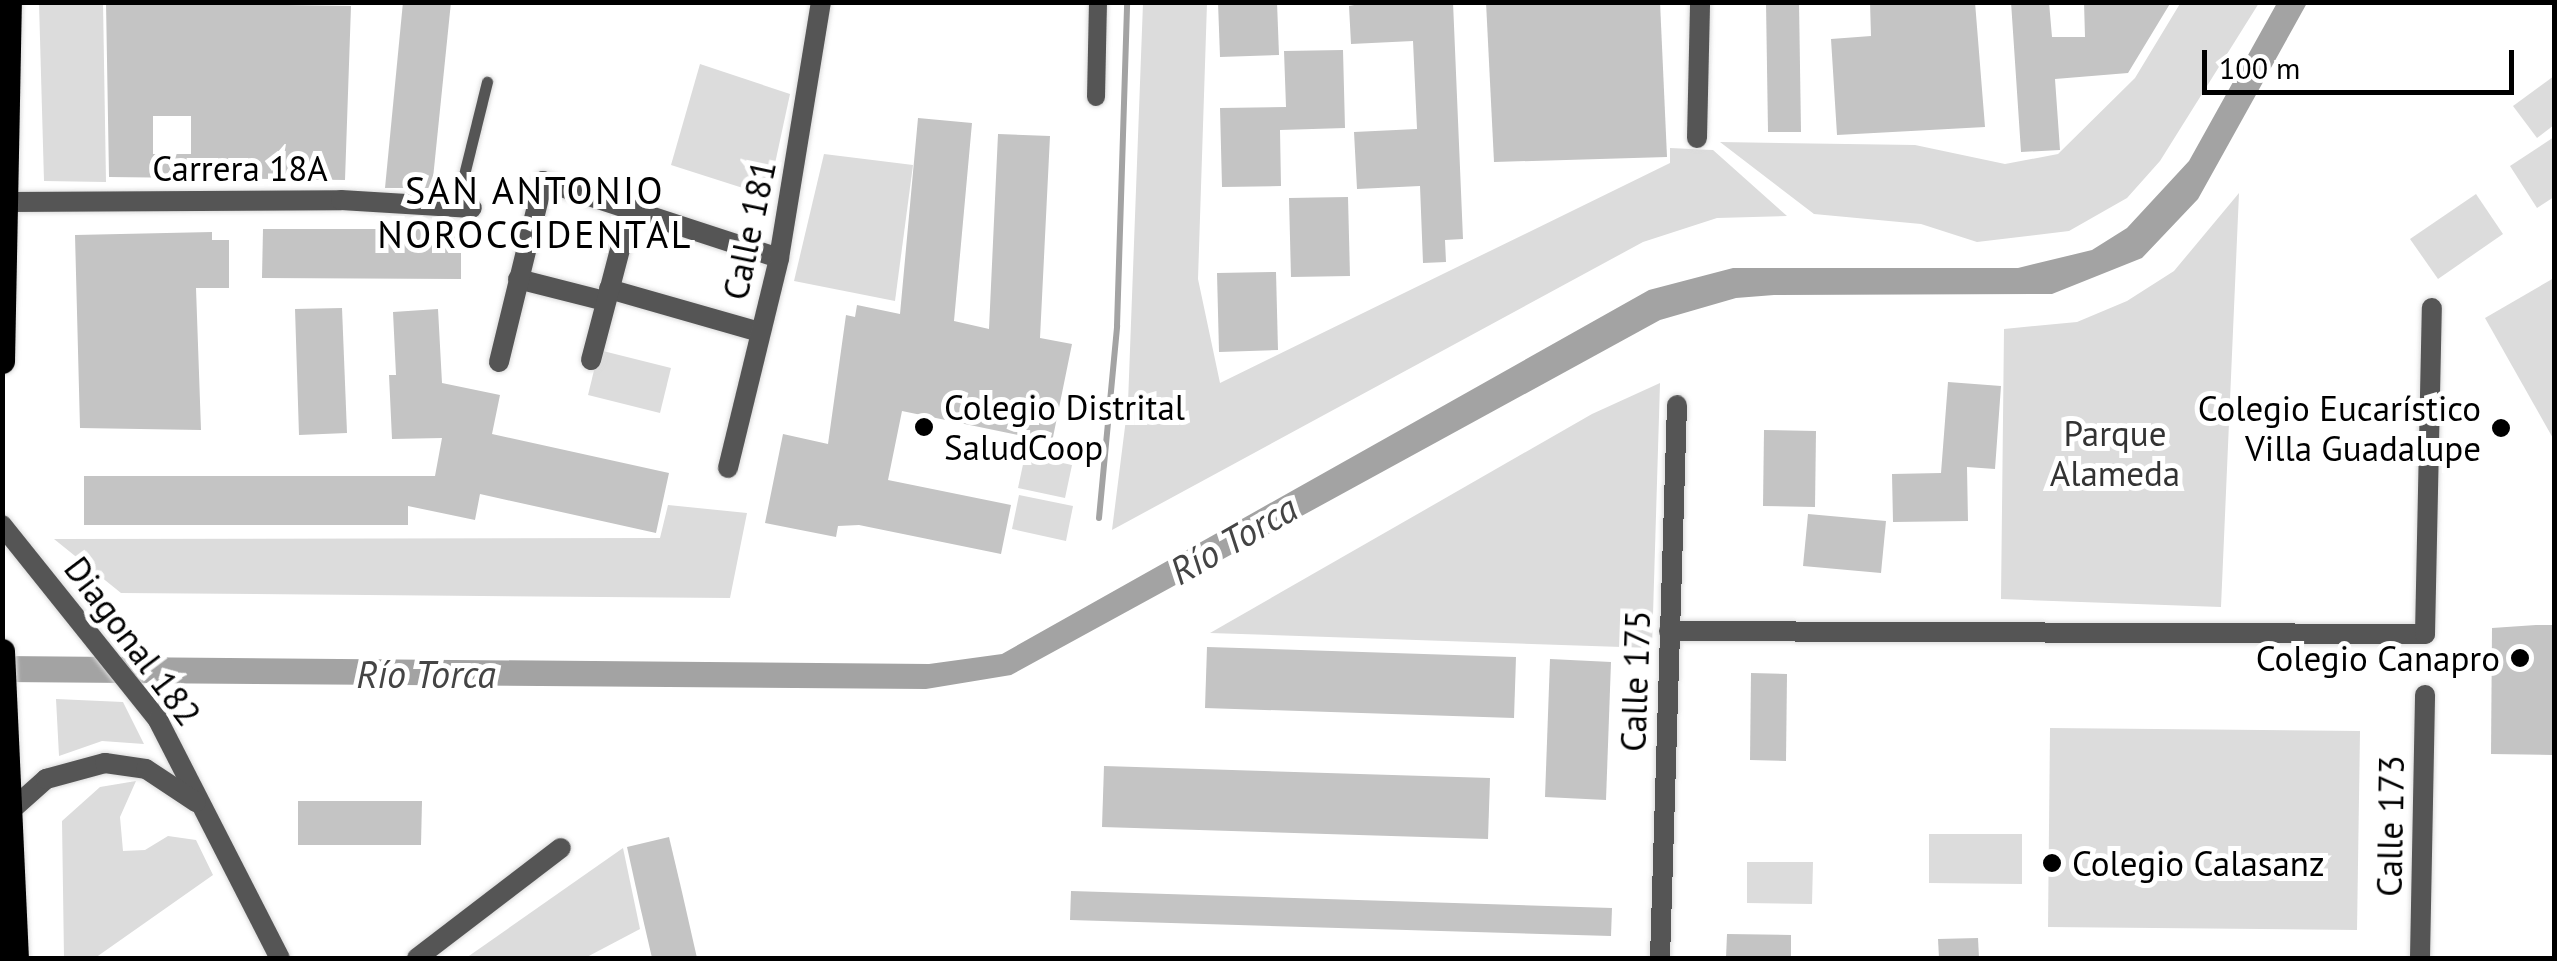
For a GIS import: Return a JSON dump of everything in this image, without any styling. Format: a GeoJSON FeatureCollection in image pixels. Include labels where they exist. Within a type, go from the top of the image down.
{"type":"FeatureCollection","features":[{"type":"Feature","properties":{"kind":"main road"},"geometry":{"type":"LineString","coordinates":[[2,362],[10,2]]}},
{"type":"Feature","properties":{"kind":"main road"},"geometry":{"type":"LineString","coordinates":[[2,651],[16,958]]}},
{"type":"Feature","properties":{"kind":"street","name":"Calle 181"},"geometry":{"type":"LineString","coordinates":[[728,468],[779,258],[821,2]]}},
{"type":"Feature","properties":{"kind":"street"},"geometry":{"type":"LineString","coordinates":[[1096,96],[1098,2]]}},
{"type":"Feature","properties":{"kind":"street"},"geometry":{"type":"LineString","coordinates":[[1697,138],[1700,2]]}},
{"type":"Feature","properties":{"kind":"street"},"geometry":{"type":"LineString","coordinates":[[499,362],[534,194],[543,181],[779,258]]}},
{"type":"Feature","properties":{"kind":"street","name":"Carrera 18A"},"geometry":{"type":"LineString","coordinates":[[8,202],[341,200],[464,207]]}},
{"type":"Feature","properties":{"kind":"street"},"geometry":{"type":"LineString","coordinates":[[591,360],[631,208]]}},
{"type":"Feature","properties":{"kind":"street"},"geometry":{"type":"LineString","coordinates":[[518,279],[607,295],[760,332]]}},
{"type":"Feature","properties":{"kind":"street"},"geometry":{"type":"LineString","coordinates":[[1669,632],[2425,634],[2432,308]]}},
{"type":"Feature","properties":{"kind":"street","name":"Calle 175"},"geometry":{"type":"LineString","coordinates":[[1660,958],[1677,405]]}},
{"type":"Feature","properties":{"kind":"street","name":"Diagonal 182"},"geometry":{"type":"LineString","coordinates":[[2,525],[145,702],[280,958]]}},
{"type":"Feature","properties":{"kind":"street","name":"Calle 173"},"geometry":{"type":"LineString","coordinates":[[2420,958],[2425,695]]}},
{"type":"Feature","properties":{"kind":"street","name":"Diagonal 182"},"geometry":{"type":"LineString","coordinates":[[9,812],[46,779],[105,763],[146,769],[198,804]]}},
{"type":"Feature","properties":{"kind":"street"},"geometry":{"type":"LineString","coordinates":[[417,958],[561,848]]}},
{"type":"Feature","properties":{"kind":"lane"},"geometry":{"type":"LineString","coordinates":[[464,207],[488,82]]}},
{"type":"Feature","properties":{"kind":"green space"},"geometry":{"type":"Polygon","coordinates":[[[2181,2],[2259,3],[2160,161],[2127,198],[2069,231],[1977,242],[1921,224],[1814,214],[1720,142],[1915,145],[2005,164],[2058,154],[2135,78],[2181,2]]]}},
{"type":"Feature","properties":{"kind":"green space"},"geometry":{"type":"Polygon","coordinates":[[[39,3],[103,3],[106,182],[44,181],[39,3]]]}},
{"type":"Feature","properties":{"kind":"green space"},"geometry":{"type":"Polygon","coordinates":[[[1143,3],[1207,3],[1198,279],[1220,383],[1670,163],[1670,148],[1713,150],[1787,216],[1717,218],[1643,242],[1112,530],[1128,403],[1143,3]]]}},
{"type":"Feature","properties":{"kind":"green space"},"geometry":{"type":"Polygon","coordinates":[[[700,64],[790,94],[768,196],[671,165],[700,64]]]}},
{"type":"Feature","properties":{"kind":"green space"},"geometry":{"type":"Polygon","coordinates":[[[2554,76],[2554,125],[2537,138],[2513,106],[2554,76]]]}},
{"type":"Feature","properties":{"kind":"green space"},"geometry":{"type":"Polygon","coordinates":[[[2554,137],[2554,197],[2537,208],[2510,166],[2554,137]]]}},
{"type":"Feature","properties":{"kind":"green space"},"geometry":{"type":"Polygon","coordinates":[[[824,154],[913,165],[895,301],[794,281],[824,154]]]}},
{"type":"Feature","properties":{"kind":"green space","name":"Parque Alameda"},"geometry":{"type":"Polygon","coordinates":[[[2239,193],[2221,607],[2001,599],[2004,329],[2077,322],[2127,301],[2174,271],[2239,193]]]}},
{"type":"Feature","properties":{"kind":"green space"},"geometry":{"type":"Polygon","coordinates":[[[2476,194],[2503,234],[2438,279],[2410,239],[2476,194]]]}},
{"type":"Feature","properties":{"kind":"green space"},"geometry":{"type":"Polygon","coordinates":[[[2554,278],[2554,440],[2485,318],[2554,278]]]}},
{"type":"Feature","properties":{"kind":"green space"},"geometry":{"type":"Polygon","coordinates":[[[599,350],[671,368],[660,413],[588,395],[599,350]]]}},
{"type":"Feature","properties":{"kind":"green space"},"geometry":{"type":"Polygon","coordinates":[[[1660,383],[1652,648],[1210,633],[1592,414],[1660,383]]]}},
{"type":"Feature","properties":{"kind":"green space"},"geometry":{"type":"Polygon","coordinates":[[[1025,455],[1072,465],[1065,498],[1018,488],[1025,455]]]}},
{"type":"Feature","properties":{"kind":"green space"},"geometry":{"type":"Polygon","coordinates":[[[1019,495],[1073,506],[1066,541],[1012,529],[1019,495]]]}},
{"type":"Feature","properties":{"kind":"green space"},"geometry":{"type":"Polygon","coordinates":[[[668,505],[747,513],[730,598],[121,593],[54,539],[660,538],[668,505]]]}},
{"type":"Feature","properties":{"kind":"green space"},"geometry":{"type":"Polygon","coordinates":[[[56,699],[123,702],[144,744],[102,741],[59,756],[56,699]]]}},
{"type":"Feature","properties":{"kind":"green space"},"geometry":{"type":"Polygon","coordinates":[[[2050,728],[2360,731],[2357,930],[2048,927],[2050,728]]]}},
{"type":"Feature","properties":{"kind":"green space"},"geometry":{"type":"Polygon","coordinates":[[[136,781],[120,817],[123,851],[145,850],[168,836],[196,840],[213,875],[95,958],[64,958],[62,821],[100,787],[136,781]]]}},
{"type":"Feature","properties":{"kind":"green space"},"geometry":{"type":"Polygon","coordinates":[[[1929,834],[2022,834],[2022,884],[1929,883],[1929,834]]]}},
{"type":"Feature","properties":{"kind":"green space"},"geometry":{"type":"Polygon","coordinates":[[[623,848],[640,929],[585,958],[466,958],[623,848]]]}},
{"type":"Feature","properties":{"kind":"green space"},"geometry":{"type":"Polygon","coordinates":[[[1747,862],[1813,862],[1812,904],[1747,903],[1747,862]]]}},
{"type":"Feature","properties":{"kind":"water","name":"Río Torca"},"geometry":{"type":"Polygon","coordinates":[[[2277,3],[2307,3],[2198,199],[2142,258],[2052,294],[1774,295],[1736,298],[1660,320],[1011,675],[926,689],[3,682],[3,656],[929,664],[1002,654],[1649,290],[1733,268],[2018,268],[2092,250],[2127,228],[2189,161],[2277,3]]]}},
{"type":"Feature","properties":{"kind":"building"},"geometry":{"type":"Polygon","coordinates":[[[106,2],[351,6],[345,180],[109,177],[106,2]],[[153,116],[153,154],[191,154],[191,116],[153,116]]]}},
{"type":"Feature","properties":{"kind":"building"},"geometry":{"type":"Polygon","coordinates":[[[403,2],[451,2],[432,188],[385,188],[403,2]]]}},
{"type":"Feature","properties":{"kind":"building"},"geometry":{"type":"Polygon","coordinates":[[[1218,2],[1277,2],[1279,55],[1220,57],[1218,2]]]}},
{"type":"Feature","properties":{"kind":"building"},"geometry":{"type":"Polygon","coordinates":[[[1370,2],[1453,2],[1463,239],[1445,240],[1446,262],[1423,263],[1420,186],[1357,189],[1354,132],[1417,129],[1413,41],[1351,44],[1349,6],[1370,2]]]}},
{"type":"Feature","properties":{"kind":"building"},"geometry":{"type":"Polygon","coordinates":[[[1486,2],[1660,2],[1667,157],[1494,162],[1486,2]]]}},
{"type":"Feature","properties":{"kind":"building"},"geometry":{"type":"Polygon","coordinates":[[[1766,2],[1799,2],[1801,132],[1768,132],[1766,2]]]}},
{"type":"Feature","properties":{"kind":"building"},"geometry":{"type":"Polygon","coordinates":[[[1870,2],[1975,2],[1985,127],[1837,135],[1831,39],[1871,36],[1870,2]]]}},
{"type":"Feature","properties":{"kind":"building"},"geometry":{"type":"Polygon","coordinates":[[[2011,2],[2049,2],[2052,37],[2085,37],[2084,2],[2171,2],[2128,73],[2055,79],[2060,150],[2021,152],[2011,2]]]}},
{"type":"Feature","properties":{"kind":"building"},"geometry":{"type":"Polygon","coordinates":[[[1343,50],[1345,128],[1280,130],[1281,186],[1222,187],[1220,108],[1286,107],[1284,51],[1343,50]]]}},
{"type":"Feature","properties":{"kind":"building"},"geometry":{"type":"Polygon","coordinates":[[[918,118],[972,123],[954,321],[989,329],[998,134],[1050,136],[1040,338],[1072,344],[1052,442],[902,411],[888,480],[1011,505],[1001,554],[859,525],[838,526],[836,537],[765,523],[783,434],[828,444],[846,315],[855,317],[857,305],[900,314],[918,118]]]}},
{"type":"Feature","properties":{"kind":"building"},"geometry":{"type":"Polygon","coordinates":[[[1348,197],[1350,276],[1291,277],[1289,198],[1348,197]]]}},
{"type":"Feature","properties":{"kind":"building"},"geometry":{"type":"Polygon","coordinates":[[[263,229],[461,229],[461,279],[262,278],[263,229]]]}},
{"type":"Feature","properties":{"kind":"building"},"geometry":{"type":"Polygon","coordinates":[[[212,232],[212,240],[229,240],[229,288],[196,288],[201,430],[80,428],[75,235],[212,232]]]}},
{"type":"Feature","properties":{"kind":"building"},"geometry":{"type":"Polygon","coordinates":[[[1276,272],[1278,350],[1219,352],[1217,273],[1276,272]]]}},
{"type":"Feature","properties":{"kind":"building"},"geometry":{"type":"Polygon","coordinates":[[[342,308],[347,433],[299,435],[295,309],[342,308]]]}},
{"type":"Feature","properties":{"kind":"building"},"geometry":{"type":"Polygon","coordinates":[[[438,309],[442,383],[500,395],[492,434],[669,473],[656,533],[480,494],[475,520],[408,506],[408,525],[84,525],[84,476],[435,476],[442,438],[392,439],[389,375],[396,375],[393,312],[438,309]]]}},
{"type":"Feature","properties":{"kind":"building"},"geometry":{"type":"Polygon","coordinates":[[[1948,382],[2001,386],[1995,469],[1967,467],[1968,521],[1893,522],[1892,474],[1941,473],[1948,382]]]}},
{"type":"Feature","properties":{"kind":"building"},"geometry":{"type":"Polygon","coordinates":[[[1764,430],[1816,431],[1815,507],[1763,506],[1764,430]]]}},
{"type":"Feature","properties":{"kind":"building"},"geometry":{"type":"Polygon","coordinates":[[[1808,514],[1886,521],[1881,573],[1803,566],[1808,514]]]}},
{"type":"Feature","properties":{"kind":"building"},"geometry":{"type":"Polygon","coordinates":[[[2554,625],[2554,755],[2491,754],[2492,628],[2554,625]]]}},
{"type":"Feature","properties":{"kind":"building"},"geometry":{"type":"Polygon","coordinates":[[[1207,647],[1516,657],[1514,718],[1205,708],[1207,647]]]}},
{"type":"Feature","properties":{"kind":"building"},"geometry":{"type":"Polygon","coordinates":[[[1550,659],[1611,662],[1606,800],[1545,797],[1550,659]]]}},
{"type":"Feature","properties":{"kind":"building"},"geometry":{"type":"Polygon","coordinates":[[[1751,673],[1787,674],[1786,761],[1750,760],[1751,673]]]}},
{"type":"Feature","properties":{"kind":"building"},"geometry":{"type":"Polygon","coordinates":[[[1104,766],[1490,778],[1488,839],[1102,827],[1104,766]]]}},
{"type":"Feature","properties":{"kind":"building"},"geometry":{"type":"Polygon","coordinates":[[[298,801],[422,801],[421,845],[298,845],[298,801]]]}},
{"type":"Feature","properties":{"kind":"building"},"geometry":{"type":"Polygon","coordinates":[[[669,837],[697,958],[652,958],[627,847],[669,837]]]}},
{"type":"Feature","properties":{"kind":"building"},"geometry":{"type":"Polygon","coordinates":[[[1071,891],[1612,908],[1611,936],[1070,920],[1071,891]]]}},
{"type":"Feature","properties":{"kind":"building"},"geometry":{"type":"Polygon","coordinates":[[[1727,934],[1791,935],[1791,958],[1726,958],[1727,934]]]}},
{"type":"Feature","properties":{"kind":"building"},"geometry":{"type":"Polygon","coordinates":[[[1978,938],[1979,958],[1939,958],[1938,939],[1978,938]]]}},
{"type":"Feature","properties":{"kind":"waterway"},"geometry":{"type":"LineString","coordinates":[[1099,518],[1117,326],[1127,2]]}},
{"type":"Feature","properties":{"kind":"place","name":"Colegio Distrital SaludCoop"},"geometry":{"type":"Point","coordinates":[924,427]}},
{"type":"Feature","properties":{"kind":"place","name":"Colegio Eucarístico Villa Guadalupe"},"geometry":{"type":"Point","coordinates":[2501,428]}},
{"type":"Feature","properties":{"kind":"place","name":"Colegio Canapro"},"geometry":{"type":"Point","coordinates":[2520,658]}},
{"type":"Feature","properties":{"kind":"place","name":"Colegio Calasanz"},"geometry":{"type":"Point","coordinates":[2052,863]}},
{"type":"Feature","properties":{"kind":"district","name":"SAN ANTONIO NOROCCIDENTAL"},"geometry":{"type":"Point","coordinates":[535,212]}}]}
